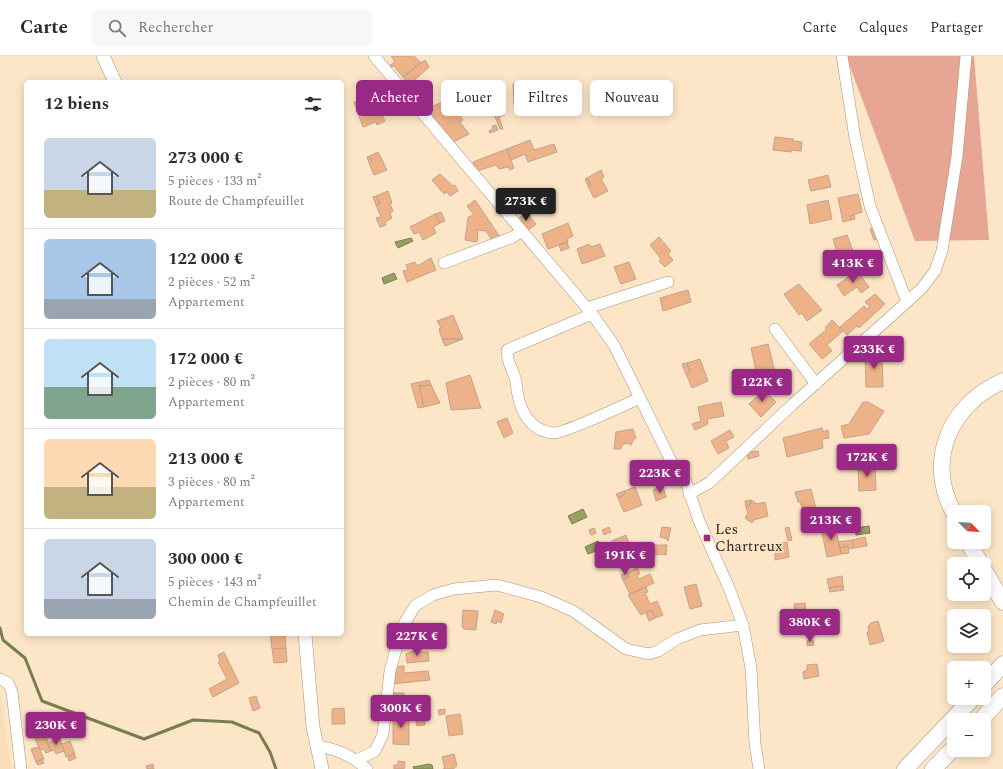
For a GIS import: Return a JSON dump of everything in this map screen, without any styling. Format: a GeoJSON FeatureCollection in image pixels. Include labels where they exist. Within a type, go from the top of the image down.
{"type":"FeatureCollection","features":[{"type":"Feature","properties":{"kind":"highway"},"geometry":{"type":"LineString","coordinates":[[950,505],[947,500],[942,477],[943,459],[948,436],[956,419],[969,402],[988,387],[1003,380]]}},
{"type":"Feature","properties":{"kind":"highway"},"geometry":{"type":"LineString","coordinates":[[954,505],[951,476],[954,443],[963,425],[973,411],[988,399],[1003,392]]}},
{"type":"Feature","properties":{"kind":"highway"},"geometry":{"type":"LineString","coordinates":[[991,582],[1003,602]]}},
{"type":"Feature","properties":{"kind":"highway"},"geometry":{"type":"LineString","coordinates":[[991,677],[1003,664]]}},
{"type":"Feature","properties":{"kind":"highway"},"geometry":{"type":"LineString","coordinates":[[987,713],[1003,696]]}},
{"type":"Feature","properties":{"kind":"highway"},"geometry":{"type":"LineString","coordinates":[[905,769],[966,705]]}},
{"type":"Feature","properties":{"kind":"highway"},"geometry":{"type":"LineString","coordinates":[[933,769],[947,755]]}},
{"type":"Feature","properties":{"kind":"main road"},"geometry":{"type":"LineString","coordinates":[[103,56],[114,80]]}},
{"type":"Feature","properties":{"kind":"main road"},"geometry":{"type":"LineString","coordinates":[[305,636],[310,705],[316,746],[322,769]]}},
{"type":"Feature","properties":{"kind":"street"},"geometry":{"type":"LineString","coordinates":[[374,56],[590,311],[614,345],[677,473],[686,482],[689,494],[696,506],[699,521],[729,588],[743,625],[751,668],[755,744],[759,769]]}},
{"type":"Feature","properties":{"kind":"street"},"geometry":{"type":"LineString","coordinates":[[842,56],[855,138],[870,206],[907,302]]}},
{"type":"Feature","properties":{"kind":"street"},"geometry":{"type":"LineString","coordinates":[[689,494],[709,484],[922,288],[935,271],[942,251],[957,156],[966,56]]}},
{"type":"Feature","properties":{"kind":"street"},"geometry":{"type":"LineString","coordinates":[[444,262],[513,237],[522,231]]}},
{"type":"Feature","properties":{"kind":"street"},"geometry":{"type":"LineString","coordinates":[[640,398],[556,433],[536,428],[524,414],[516,393],[516,381],[506,355],[507,350],[590,311],[668,282]]}},
{"type":"Feature","properties":{"kind":"street"},"geometry":{"type":"LineString","coordinates":[[775,329],[816,384]]}},
{"type":"Feature","properties":{"kind":"street"},"geometry":{"type":"LineString","coordinates":[[357,760],[376,751],[383,734],[390,671],[402,627],[415,606],[433,595],[454,589],[497,585],[541,597],[573,611],[626,649],[649,654],[658,651],[677,639],[700,630],[743,625]]}},
{"type":"Feature","properties":{"kind":"street"},"geometry":{"type":"LineString","coordinates":[[0,679],[8,682],[12,692],[21,769]]}},
{"type":"Feature","properties":{"kind":"street"},"geometry":{"type":"LineString","coordinates":[[316,746],[341,752],[357,760],[367,769]]}},
{"type":"Feature","properties":{"kind":"shaded area"},"geometry":{"type":"Polygon","coordinates":[[[846,56],[974,56],[989,240],[915,241],[846,56]]]}},
{"type":"Feature","properties":{"kind":"shaded area"},"geometry":{"type":"Polygon","coordinates":[[[411,238],[413,241],[398,248],[395,242],[411,238]]]}},
{"type":"Feature","properties":{"kind":"shaded area"},"geometry":{"type":"Polygon","coordinates":[[[394,273],[397,279],[384,284],[382,278],[394,273]]]}},
{"type":"Feature","properties":{"kind":"shaded area"},"geometry":{"type":"Polygon","coordinates":[[[583,509],[587,517],[572,524],[568,516],[583,509]]]}},
{"type":"Feature","properties":{"kind":"shaded area"},"geometry":{"type":"Polygon","coordinates":[[[869,526],[870,533],[856,535],[855,528],[869,526]]]}},
{"type":"Feature","properties":{"kind":"shaded area"},"geometry":{"type":"Polygon","coordinates":[[[598,541],[601,544],[601,549],[588,554],[585,547],[598,541]]]}},
{"type":"Feature","properties":{"kind":"shaded area"},"geometry":{"type":"Polygon","coordinates":[[[0,690],[11,769],[0,769],[0,690]]]}},
{"type":"Feature","properties":{"kind":"shaded area"},"geometry":{"type":"Polygon","coordinates":[[[429,764],[432,765],[433,769],[414,769],[413,767],[429,764]]]}},
{"type":"Feature","properties":{"kind":"building"},"geometry":{"type":"Polygon","coordinates":[[[391,56],[414,56],[421,63],[403,77],[394,66],[389,66],[395,62],[391,56]]]}},
{"type":"Feature","properties":{"kind":"building"},"geometry":{"type":"Polygon","coordinates":[[[425,60],[429,67],[415,80],[405,80],[403,77],[425,60]]]}},
{"type":"Feature","properties":{"kind":"building"},"geometry":{"type":"Polygon","coordinates":[[[513,84],[514,84],[514,105],[513,84]]]}},
{"type":"Feature","properties":{"kind":"building"},"geometry":{"type":"Polygon","coordinates":[[[441,103],[441,116],[460,116],[463,120],[460,122],[469,134],[453,142],[432,116],[433,116],[433,106],[441,103]]]}},
{"type":"Feature","properties":{"kind":"building"},"geometry":{"type":"Polygon","coordinates":[[[359,116],[383,116],[385,121],[377,125],[376,122],[363,127],[359,116]]]}},
{"type":"Feature","properties":{"kind":"building"},"geometry":{"type":"Polygon","coordinates":[[[495,116],[502,116],[499,117],[503,129],[500,129],[495,116]]]}},
{"type":"Feature","properties":{"kind":"building"},"geometry":{"type":"Polygon","coordinates":[[[496,125],[498,130],[490,133],[489,131],[493,129],[492,126],[496,125]]]}},
{"type":"Feature","properties":{"kind":"building"},"geometry":{"type":"Polygon","coordinates":[[[775,137],[793,139],[793,141],[802,142],[801,151],[791,150],[791,152],[773,150],[775,137]]]}},
{"type":"Feature","properties":{"kind":"building"},"geometry":{"type":"Polygon","coordinates":[[[530,140],[534,150],[554,144],[557,152],[528,162],[525,154],[511,160],[507,149],[530,140]]]}},
{"type":"Feature","properties":{"kind":"building"},"geometry":{"type":"Polygon","coordinates":[[[507,149],[514,168],[510,170],[508,167],[499,169],[496,165],[477,171],[473,162],[507,149]]]}},
{"type":"Feature","properties":{"kind":"building"},"geometry":{"type":"Polygon","coordinates":[[[378,152],[387,170],[374,175],[369,163],[372,162],[370,156],[378,152]]]}},
{"type":"Feature","properties":{"kind":"building"},"geometry":{"type":"Polygon","coordinates":[[[370,156],[372,162],[369,163],[367,157],[370,156]]]}},
{"type":"Feature","properties":{"kind":"building"},"geometry":{"type":"Polygon","coordinates":[[[601,170],[604,177],[601,179],[608,191],[594,198],[588,186],[591,185],[587,178],[601,170]]]}},
{"type":"Feature","properties":{"kind":"building"},"geometry":{"type":"Polygon","coordinates":[[[440,174],[453,186],[455,185],[458,191],[450,196],[447,192],[444,194],[432,180],[440,174]]]}},
{"type":"Feature","properties":{"kind":"building"},"geometry":{"type":"Polygon","coordinates":[[[828,175],[831,187],[811,191],[808,180],[828,175]]]}},
{"type":"Feature","properties":{"kind":"building"},"geometry":{"type":"Polygon","coordinates":[[[587,178],[591,185],[588,186],[585,179],[587,178]]]}},
{"type":"Feature","properties":{"kind":"building"},"geometry":{"type":"Polygon","coordinates":[[[388,191],[392,203],[390,204],[393,211],[390,213],[392,218],[385,222],[386,225],[380,227],[376,218],[381,217],[376,205],[380,204],[376,196],[388,191]]]}},
{"type":"Feature","properties":{"kind":"building"},"geometry":{"type":"Polygon","coordinates":[[[858,194],[862,212],[850,216],[851,220],[843,222],[838,198],[858,194]]]}},
{"type":"Feature","properties":{"kind":"building"},"geometry":{"type":"Polygon","coordinates":[[[376,196],[380,204],[376,205],[373,197],[376,196]]]}},
{"type":"Feature","properties":{"kind":"building"},"geometry":{"type":"Polygon","coordinates":[[[475,200],[500,237],[493,242],[486,231],[478,230],[477,242],[465,240],[468,217],[474,215],[467,206],[475,200]]]}},
{"type":"Feature","properties":{"kind":"building"},"geometry":{"type":"Polygon","coordinates":[[[828,200],[832,219],[810,224],[807,205],[828,200]]]}},
{"type":"Feature","properties":{"kind":"building"},"geometry":{"type":"Polygon","coordinates":[[[441,212],[445,221],[440,223],[435,214],[441,212]]]}},
{"type":"Feature","properties":{"kind":"building"},"geometry":{"type":"Polygon","coordinates":[[[526,212],[536,224],[527,231],[517,220],[526,212]]]}},
{"type":"Feature","properties":{"kind":"building"},"geometry":{"type":"Polygon","coordinates":[[[435,214],[440,223],[433,227],[436,233],[423,240],[419,232],[414,234],[410,227],[435,214]]]}},
{"type":"Feature","properties":{"kind":"building"},"geometry":{"type":"Polygon","coordinates":[[[854,214],[855,219],[851,220],[850,216],[854,214]]]}},
{"type":"Feature","properties":{"kind":"building"},"geometry":{"type":"Polygon","coordinates":[[[568,223],[573,236],[567,239],[568,242],[548,249],[542,234],[568,223]]]}},
{"type":"Feature","properties":{"kind":"building"},"geometry":{"type":"Polygon","coordinates":[[[874,227],[878,239],[874,240],[870,229],[874,227]]]}},
{"type":"Feature","properties":{"kind":"building"},"geometry":{"type":"Polygon","coordinates":[[[847,235],[853,251],[838,255],[833,239],[847,235]]]}},
{"type":"Feature","properties":{"kind":"building"},"geometry":{"type":"Polygon","coordinates":[[[659,237],[671,251],[668,254],[673,260],[665,267],[659,261],[661,259],[650,245],[659,237]]]}},
{"type":"Feature","properties":{"kind":"building"},"geometry":{"type":"Polygon","coordinates":[[[567,242],[569,248],[561,251],[559,245],[567,242]]]}},
{"type":"Feature","properties":{"kind":"building"},"geometry":{"type":"Polygon","coordinates":[[[589,244],[591,247],[600,244],[605,256],[582,264],[577,249],[589,244]]]}},
{"type":"Feature","properties":{"kind":"building"},"geometry":{"type":"Polygon","coordinates":[[[431,258],[436,270],[407,282],[403,271],[408,270],[406,265],[415,262],[417,266],[431,258]]]}},
{"type":"Feature","properties":{"kind":"building"},"geometry":{"type":"Polygon","coordinates":[[[629,262],[636,279],[621,284],[614,267],[629,262]]]}},
{"type":"Feature","properties":{"kind":"building"},"geometry":{"type":"Polygon","coordinates":[[[857,271],[869,287],[861,293],[857,287],[844,296],[837,285],[857,271]]]}},
{"type":"Feature","properties":{"kind":"building"},"geometry":{"type":"Polygon","coordinates":[[[799,284],[822,310],[807,321],[802,313],[799,315],[784,294],[799,284]]]}},
{"type":"Feature","properties":{"kind":"building"},"geometry":{"type":"Polygon","coordinates":[[[688,290],[691,302],[663,311],[660,298],[688,290]]]}},
{"type":"Feature","properties":{"kind":"building"},"geometry":{"type":"Polygon","coordinates":[[[875,294],[885,304],[859,328],[857,326],[847,335],[840,327],[864,306],[867,309],[870,307],[865,302],[875,294]]]}},
{"type":"Feature","properties":{"kind":"building"},"geometry":{"type":"Polygon","coordinates":[[[453,315],[463,339],[442,339],[439,329],[441,328],[437,321],[453,315]]]}},
{"type":"Feature","properties":{"kind":"building"},"geometry":{"type":"Polygon","coordinates":[[[832,320],[843,331],[827,345],[832,351],[822,359],[809,344],[826,330],[825,328],[832,320]]]}},
{"type":"Feature","properties":{"kind":"building"},"geometry":{"type":"Polygon","coordinates":[[[442,339],[463,339],[445,346],[442,339]]]}},
{"type":"Feature","properties":{"kind":"building"},"geometry":{"type":"Polygon","coordinates":[[[768,344],[777,380],[759,384],[751,348],[768,344]]]}},
{"type":"Feature","properties":{"kind":"building"},"geometry":{"type":"Polygon","coordinates":[[[882,353],[883,387],[866,387],[865,354],[882,353]]]}},
{"type":"Feature","properties":{"kind":"building"},"geometry":{"type":"Polygon","coordinates":[[[700,359],[708,381],[692,388],[686,374],[690,372],[687,363],[700,359]]]}},
{"type":"Feature","properties":{"kind":"building"},"geometry":{"type":"Polygon","coordinates":[[[687,363],[690,372],[686,374],[682,364],[687,363]]]}},
{"type":"Feature","properties":{"kind":"building"},"geometry":{"type":"Polygon","coordinates":[[[470,375],[481,408],[451,410],[446,383],[470,375]]]}},
{"type":"Feature","properties":{"kind":"building"},"geometry":{"type":"Polygon","coordinates":[[[429,380],[431,385],[419,386],[424,407],[418,408],[411,384],[429,380]]]}},
{"type":"Feature","properties":{"kind":"building"},"geometry":{"type":"Polygon","coordinates":[[[431,385],[440,403],[424,407],[419,386],[431,385]]]}},
{"type":"Feature","properties":{"kind":"building"},"geometry":{"type":"Polygon","coordinates":[[[764,390],[776,402],[761,417],[749,404],[764,390]]]}},
{"type":"Feature","properties":{"kind":"building"},"geometry":{"type":"Polygon","coordinates":[[[721,402],[724,416],[707,419],[708,424],[695,430],[692,424],[701,421],[698,407],[721,402]]]}},
{"type":"Feature","properties":{"kind":"building"},"geometry":{"type":"Polygon","coordinates":[[[863,402],[868,402],[884,411],[869,434],[844,438],[841,426],[849,424],[863,402]]]}},
{"type":"Feature","properties":{"kind":"building"},"geometry":{"type":"Polygon","coordinates":[[[507,418],[513,433],[504,438],[497,422],[507,418]]]}},
{"type":"Feature","properties":{"kind":"building"},"geometry":{"type":"Polygon","coordinates":[[[822,428],[823,432],[828,430],[829,438],[822,439],[823,448],[787,457],[783,438],[822,428]]]}},
{"type":"Feature","properties":{"kind":"building"},"geometry":{"type":"Polygon","coordinates":[[[633,429],[636,438],[631,445],[627,443],[622,445],[621,449],[614,449],[616,432],[633,429]]]}},
{"type":"Feature","properties":{"kind":"building"},"geometry":{"type":"Polygon","coordinates":[[[730,430],[734,437],[726,441],[729,448],[718,454],[711,441],[730,430]]]}},
{"type":"Feature","properties":{"kind":"building"},"geometry":{"type":"Polygon","coordinates":[[[758,451],[759,456],[748,459],[747,454],[749,452],[758,451]]]}},
{"type":"Feature","properties":{"kind":"building"},"geometry":{"type":"Polygon","coordinates":[[[875,466],[876,490],[859,491],[858,467],[875,466]]]}},
{"type":"Feature","properties":{"kind":"building"},"geometry":{"type":"Polygon","coordinates":[[[663,486],[666,497],[656,501],[653,490],[663,486]]]}},
{"type":"Feature","properties":{"kind":"building"},"geometry":{"type":"Polygon","coordinates":[[[635,487],[642,505],[624,512],[618,498],[625,494],[624,491],[635,487]]]}},
{"type":"Feature","properties":{"kind":"building"},"geometry":{"type":"Polygon","coordinates":[[[811,489],[817,513],[808,516],[807,511],[803,511],[800,502],[798,502],[795,492],[811,489]]]}},
{"type":"Feature","properties":{"kind":"building"},"geometry":{"type":"Polygon","coordinates":[[[624,491],[625,494],[618,498],[616,494],[624,491]]]}},
{"type":"Feature","properties":{"kind":"building"},"geometry":{"type":"Polygon","coordinates":[[[751,500],[757,504],[765,502],[768,516],[754,520],[752,523],[745,518],[748,513],[746,507],[751,504],[751,500]]]}},
{"type":"Feature","properties":{"kind":"building"},"geometry":{"type":"Polygon","coordinates":[[[751,500],[751,504],[746,507],[745,501],[751,500]]]}},
{"type":"Feature","properties":{"kind":"building"},"geometry":{"type":"Polygon","coordinates":[[[835,525],[841,554],[827,557],[821,528],[835,525]]]}},
{"type":"Feature","properties":{"kind":"building"},"geometry":{"type":"Polygon","coordinates":[[[609,527],[611,532],[604,535],[602,530],[609,527]]]}},
{"type":"Feature","properties":{"kind":"building"},"geometry":{"type":"Polygon","coordinates":[[[662,527],[671,528],[668,541],[667,539],[660,537],[662,527]]]}},
{"type":"Feature","properties":{"kind":"building"},"geometry":{"type":"Polygon","coordinates":[[[789,527],[792,540],[788,541],[785,528],[789,527]]]}},
{"type":"Feature","properties":{"kind":"building"},"geometry":{"type":"Polygon","coordinates":[[[594,528],[596,533],[591,535],[589,530],[594,528]]]}},
{"type":"Feature","properties":{"kind":"building"},"geometry":{"type":"Polygon","coordinates":[[[626,535],[632,554],[607,565],[603,555],[615,548],[612,541],[626,535]]]}},
{"type":"Feature","properties":{"kind":"building"},"geometry":{"type":"Polygon","coordinates":[[[865,537],[867,546],[854,548],[852,540],[865,537]]]}},
{"type":"Feature","properties":{"kind":"building"},"geometry":{"type":"Polygon","coordinates":[[[852,540],[854,548],[849,549],[848,546],[840,548],[838,542],[852,540]]]}},
{"type":"Feature","properties":{"kind":"building"},"geometry":{"type":"Polygon","coordinates":[[[787,542],[789,557],[775,560],[775,544],[787,542]]]}},
{"type":"Feature","properties":{"kind":"building"},"geometry":{"type":"Polygon","coordinates":[[[650,545],[667,545],[666,555],[661,554],[650,556],[650,545]]]}},
{"type":"Feature","properties":{"kind":"building"},"geometry":{"type":"Polygon","coordinates":[[[848,546],[849,553],[841,554],[840,548],[848,546]]]}},
{"type":"Feature","properties":{"kind":"building"},"geometry":{"type":"Polygon","coordinates":[[[637,568],[640,574],[637,575],[639,579],[650,574],[654,583],[630,594],[623,580],[629,577],[627,573],[637,568]]]}},
{"type":"Feature","properties":{"kind":"building"},"geometry":{"type":"Polygon","coordinates":[[[627,573],[629,577],[623,580],[621,575],[627,573]]]}},
{"type":"Feature","properties":{"kind":"building"},"geometry":{"type":"Polygon","coordinates":[[[842,576],[843,586],[829,588],[827,579],[842,576]]]}},
{"type":"Feature","properties":{"kind":"building"},"geometry":{"type":"Polygon","coordinates":[[[696,584],[702,606],[690,609],[684,587],[696,584]]]}},
{"type":"Feature","properties":{"kind":"building"},"geometry":{"type":"Polygon","coordinates":[[[843,586],[844,590],[830,592],[829,588],[843,586]]]}},
{"type":"Feature","properties":{"kind":"building"},"geometry":{"type":"Polygon","coordinates":[[[646,587],[648,592],[645,593],[650,604],[657,601],[663,615],[655,618],[651,610],[641,615],[628,595],[646,587]]]}},
{"type":"Feature","properties":{"kind":"building"},"geometry":{"type":"Polygon","coordinates":[[[805,603],[807,627],[795,629],[793,620],[796,620],[794,604],[805,603]]]}},
{"type":"Feature","properties":{"kind":"building"},"geometry":{"type":"Polygon","coordinates":[[[463,610],[478,611],[476,630],[464,629],[462,627],[463,610]]]}},
{"type":"Feature","properties":{"kind":"building"},"geometry":{"type":"Polygon","coordinates":[[[495,610],[504,614],[501,623],[497,621],[496,624],[491,622],[495,610]]]}},
{"type":"Feature","properties":{"kind":"building"},"geometry":{"type":"Polygon","coordinates":[[[651,610],[655,618],[649,621],[646,613],[651,610]]]}},
{"type":"Feature","properties":{"kind":"building"},"geometry":{"type":"Polygon","coordinates":[[[878,621],[884,641],[870,645],[867,632],[869,632],[868,627],[871,623],[878,621]]]}},
{"type":"Feature","properties":{"kind":"building"},"geometry":{"type":"Polygon","coordinates":[[[407,626],[414,629],[407,647],[399,644],[407,626]]]}},
{"type":"Feature","properties":{"kind":"building"},"geometry":{"type":"Polygon","coordinates":[[[270,636],[285,636],[286,648],[272,649],[270,636]]]}},
{"type":"Feature","properties":{"kind":"building"},"geometry":{"type":"Polygon","coordinates":[[[813,640],[814,645],[807,646],[807,641],[813,640]]]}},
{"type":"Feature","properties":{"kind":"building"},"geometry":{"type":"Polygon","coordinates":[[[286,648],[287,662],[274,663],[272,649],[286,648]]]}},
{"type":"Feature","properties":{"kind":"building"},"geometry":{"type":"Polygon","coordinates":[[[417,650],[417,652],[428,652],[429,661],[407,663],[406,654],[417,650]]]}},
{"type":"Feature","properties":{"kind":"building"},"geometry":{"type":"Polygon","coordinates":[[[224,652],[239,683],[213,697],[209,689],[227,679],[218,662],[220,660],[218,655],[224,652]]]}},
{"type":"Feature","properties":{"kind":"building"},"geometry":{"type":"Polygon","coordinates":[[[817,664],[819,676],[804,679],[803,672],[807,670],[807,665],[817,664]]]}},
{"type":"Feature","properties":{"kind":"building"},"geometry":{"type":"Polygon","coordinates":[[[404,666],[404,673],[428,671],[430,680],[392,684],[393,667],[404,666]]]}},
{"type":"Feature","properties":{"kind":"building"},"geometry":{"type":"Polygon","coordinates":[[[392,693],[404,693],[404,711],[389,713],[389,707],[392,707],[392,693]]]}},
{"type":"Feature","properties":{"kind":"building"},"geometry":{"type":"Polygon","coordinates":[[[256,696],[260,708],[253,711],[249,698],[256,696]]]}},
{"type":"Feature","properties":{"kind":"building"},"geometry":{"type":"Polygon","coordinates":[[[344,708],[345,724],[332,724],[332,709],[344,708]]]}},
{"type":"Feature","properties":{"kind":"building"},"geometry":{"type":"Polygon","coordinates":[[[422,708],[423,716],[415,717],[415,709],[422,708]]]}},
{"type":"Feature","properties":{"kind":"building"},"geometry":{"type":"Polygon","coordinates":[[[415,709],[415,717],[409,717],[408,710],[415,709]]]}},
{"type":"Feature","properties":{"kind":"building"},"geometry":{"type":"Polygon","coordinates":[[[445,709],[445,714],[439,715],[438,710],[445,709]]]}},
{"type":"Feature","properties":{"kind":"building"},"geometry":{"type":"Polygon","coordinates":[[[409,712],[409,745],[393,744],[393,714],[409,712]]]}},
{"type":"Feature","properties":{"kind":"building"},"geometry":{"type":"Polygon","coordinates":[[[460,714],[463,734],[449,736],[446,716],[460,714]]]}},
{"type":"Feature","properties":{"kind":"building"},"geometry":{"type":"Polygon","coordinates":[[[423,716],[425,725],[417,726],[415,717],[423,716]]]}},
{"type":"Feature","properties":{"kind":"building"},"geometry":{"type":"Polygon","coordinates":[[[45,734],[51,751],[46,753],[44,749],[40,750],[35,738],[45,734]]]}},
{"type":"Feature","properties":{"kind":"building"},"geometry":{"type":"Polygon","coordinates":[[[60,738],[64,751],[56,754],[54,750],[51,751],[47,743],[60,738]]]}},
{"type":"Feature","properties":{"kind":"building"},"geometry":{"type":"Polygon","coordinates":[[[70,741],[75,754],[66,757],[62,744],[70,741]]]}},
{"type":"Feature","properties":{"kind":"building"},"geometry":{"type":"Polygon","coordinates":[[[39,747],[44,759],[36,762],[31,749],[39,747]]]}},
{"type":"Feature","properties":{"kind":"building"},"geometry":{"type":"Polygon","coordinates":[[[74,754],[76,758],[69,761],[68,756],[74,754]]]}},
{"type":"Feature","properties":{"kind":"building"},"geometry":{"type":"Polygon","coordinates":[[[454,754],[457,766],[454,767],[454,769],[445,769],[442,757],[454,754]]]}},
{"type":"Feature","properties":{"kind":"building"},"geometry":{"type":"Polygon","coordinates":[[[42,759],[44,763],[38,765],[36,762],[42,759]]]}},
{"type":"Feature","properties":{"kind":"building"},"geometry":{"type":"Polygon","coordinates":[[[398,761],[405,762],[404,769],[394,769],[394,765],[398,765],[398,761]]]}},
{"type":"Feature","properties":{"kind":"building"},"geometry":{"type":"Polygon","coordinates":[[[153,764],[154,769],[147,769],[146,766],[153,764]]]}},
{"type":"Feature","properties":{"kind":"waterway"},"geometry":{"type":"LineString","coordinates":[[0,628],[3,640],[25,658],[42,701],[144,739],[193,720],[232,722],[259,733],[270,752],[276,769]]}},
{"type":"Feature","properties":{"kind":"place","name":"Les Chartreux"},"geometry":{"type":"Point","coordinates":[707,538]}}]}
